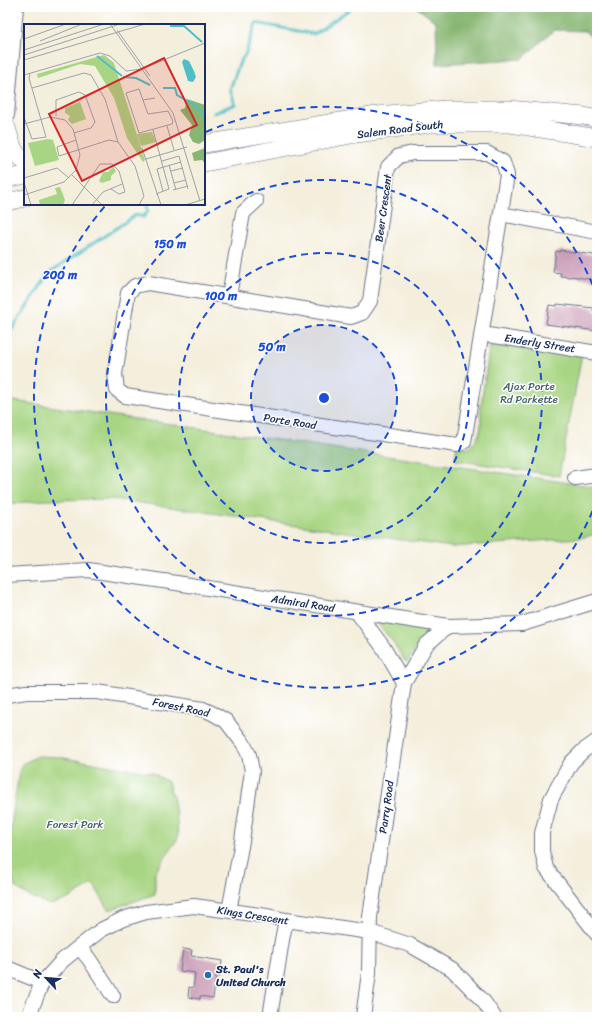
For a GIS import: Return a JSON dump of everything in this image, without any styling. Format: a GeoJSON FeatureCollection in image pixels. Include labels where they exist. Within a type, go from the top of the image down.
{"type":"FeatureCollection","features":[{"type":"Feature","properties":{"kind":"main road","name":"Salem Road South"},"geometry":{"type":"LineString","coordinates":[[205,144],[377,115],[446,109],[508,109],[584,116],[597,119]]}},
{"type":"Feature","properties":{"kind":"main road","name":"Salem Road South"},"geometry":{"type":"LineString","coordinates":[[205,164],[356,134],[429,124],[511,124],[597,138]]}},
{"type":"Feature","properties":{"kind":"main road"},"geometry":{"type":"LineString","coordinates":[[7,128],[13,148],[19,158],[24,161]]}},
{"type":"Feature","properties":{"kind":"main road"},"geometry":{"type":"LineString","coordinates":[[7,179],[24,175]]}},
{"type":"Feature","properties":{"kind":"main road"},"geometry":{"type":"LineString","coordinates":[[7,202],[24,198]]}},
{"type":"Feature","properties":{"kind":"street"},"geometry":{"type":"LineString","coordinates":[[7,115],[16,7]]}},
{"type":"Feature","properties":{"kind":"street","name":"Beer Crescent"},"geometry":{"type":"LineString","coordinates":[[117,390],[115,374],[128,293],[135,286],[148,283],[352,316],[362,313],[370,301],[388,167],[399,156],[412,153],[487,153],[503,162],[508,175],[464,442]]}},
{"type":"Feature","properties":{"kind":"street"},"geometry":{"type":"LineString","coordinates":[[229,296],[242,213],[256,201]]}},
{"type":"Feature","properties":{"kind":"street"},"geometry":{"type":"LineString","coordinates":[[501,214],[597,232]]}},
{"type":"Feature","properties":{"kind":"street","name":"Enderly Street"},"geometry":{"type":"LineString","coordinates":[[482,334],[597,353]]}},
{"type":"Feature","properties":{"kind":"street","name":"Porte Road"},"geometry":{"type":"LineString","coordinates":[[117,390],[125,396],[457,445],[464,442]]}},
{"type":"Feature","properties":{"kind":"street"},"geometry":{"type":"LineString","coordinates":[[575,478],[597,475]]}},
{"type":"Feature","properties":{"kind":"street","name":"Admiral Road"},"geometry":{"type":"LineString","coordinates":[[7,575],[88,570],[448,626],[522,624],[597,601]]}},
{"type":"Feature","properties":{"kind":"street"},"geometry":{"type":"LineString","coordinates":[[357,612],[383,647],[404,683]]}},
{"type":"Feature","properties":{"kind":"street","name":"Parry Road"},"geometry":{"type":"LineString","coordinates":[[363,1017],[369,973],[370,916],[404,683],[426,645],[448,626]]}},
{"type":"Feature","properties":{"kind":"street","name":"Forest Road"},"geometry":{"type":"LineString","coordinates":[[7,695],[26,692],[97,692],[203,709],[226,721],[243,743],[252,771],[242,841],[229,911]]}},
{"type":"Feature","properties":{"kind":"street"},"geometry":{"type":"LineString","coordinates":[[597,741],[583,751],[571,763],[551,799],[542,833],[542,851],[546,868],[597,934]]}},
{"type":"Feature","properties":{"kind":"street","name":"Kings Crescent"},"geometry":{"type":"LineString","coordinates":[[28,1017],[42,984],[78,947],[101,930],[146,912],[194,906],[370,932],[410,945],[452,969],[484,1002],[494,1017]]}},
{"type":"Feature","properties":{"kind":"street"},"geometry":{"type":"LineString","coordinates":[[270,1017],[286,920]]}},
{"type":"Feature","properties":{"kind":"street"},"geometry":{"type":"LineString","coordinates":[[78,947],[89,959],[112,996]]}},
{"type":"Feature","properties":{"kind":"street"},"geometry":{"type":"LineString","coordinates":[[7,968],[42,984]]}},
{"type":"Feature","properties":{"kind":"green space"},"geometry":{"type":"Polygon","coordinates":[[[416,7],[597,7],[597,44],[585,31],[554,30],[522,59],[437,64],[436,22],[416,7]]]}},
{"type":"Feature","properties":{"kind":"green space","name":"Ajax Porte Rd Parkette"},"geometry":{"type":"Polygon","coordinates":[[[495,343],[582,354],[559,476],[455,460],[457,445],[467,449],[476,440],[479,433],[489,351],[490,346],[495,343]]]}},
{"type":"Feature","properties":{"kind":"green space"},"geometry":{"type":"Polygon","coordinates":[[[7,400],[597,487],[597,534],[580,538],[452,547],[113,499],[45,500],[7,504],[7,400]]]}},
{"type":"Feature","properties":{"kind":"green space"},"geometry":{"type":"Polygon","coordinates":[[[375,620],[432,631],[423,640],[407,662],[375,620]]]}},
{"type":"Feature","properties":{"kind":"green space","name":"Forest Park"},"geometry":{"type":"Polygon","coordinates":[[[38,756],[58,757],[153,773],[168,782],[174,801],[178,838],[155,873],[155,894],[109,910],[93,884],[66,900],[50,905],[29,896],[15,887],[7,862],[19,772],[22,764],[38,756]]]}},
{"type":"Feature","properties":{"kind":"building"},"geometry":{"type":"Polygon","coordinates":[[[560,250],[594,255],[594,258],[597,259],[597,278],[595,278],[595,280],[571,276],[560,276],[561,273],[553,272],[556,251],[560,252],[560,250]]]}},
{"type":"Feature","properties":{"kind":"building"},"geometry":{"type":"Polygon","coordinates":[[[557,304],[594,308],[593,311],[597,312],[597,331],[546,324],[549,305],[557,306],[557,304]]]}},
{"type":"Feature","properties":{"kind":"building","name":"St. Paul's United Church"},"geometry":{"type":"Polygon","coordinates":[[[183,949],[192,950],[191,956],[222,961],[220,977],[216,976],[213,998],[200,996],[200,999],[188,997],[189,987],[193,988],[195,973],[180,971],[183,949]]]}},
{"type":"Feature","properties":{"kind":"waterway"},"geometry":{"type":"LineString","coordinates":[[214,113],[235,104],[230,89],[240,62],[245,55],[256,23],[314,34],[353,7]]}},
{"type":"Feature","properties":{"kind":"waterway"},"geometry":{"type":"LineString","coordinates":[[7,337],[49,273],[136,215],[143,217],[148,211],[147,205]]}},
{"type":"Feature","properties":{"kind":"place","name":"St. Paul's United Church"},"geometry":{"type":"Point","coordinates":[208,975]}}]}
